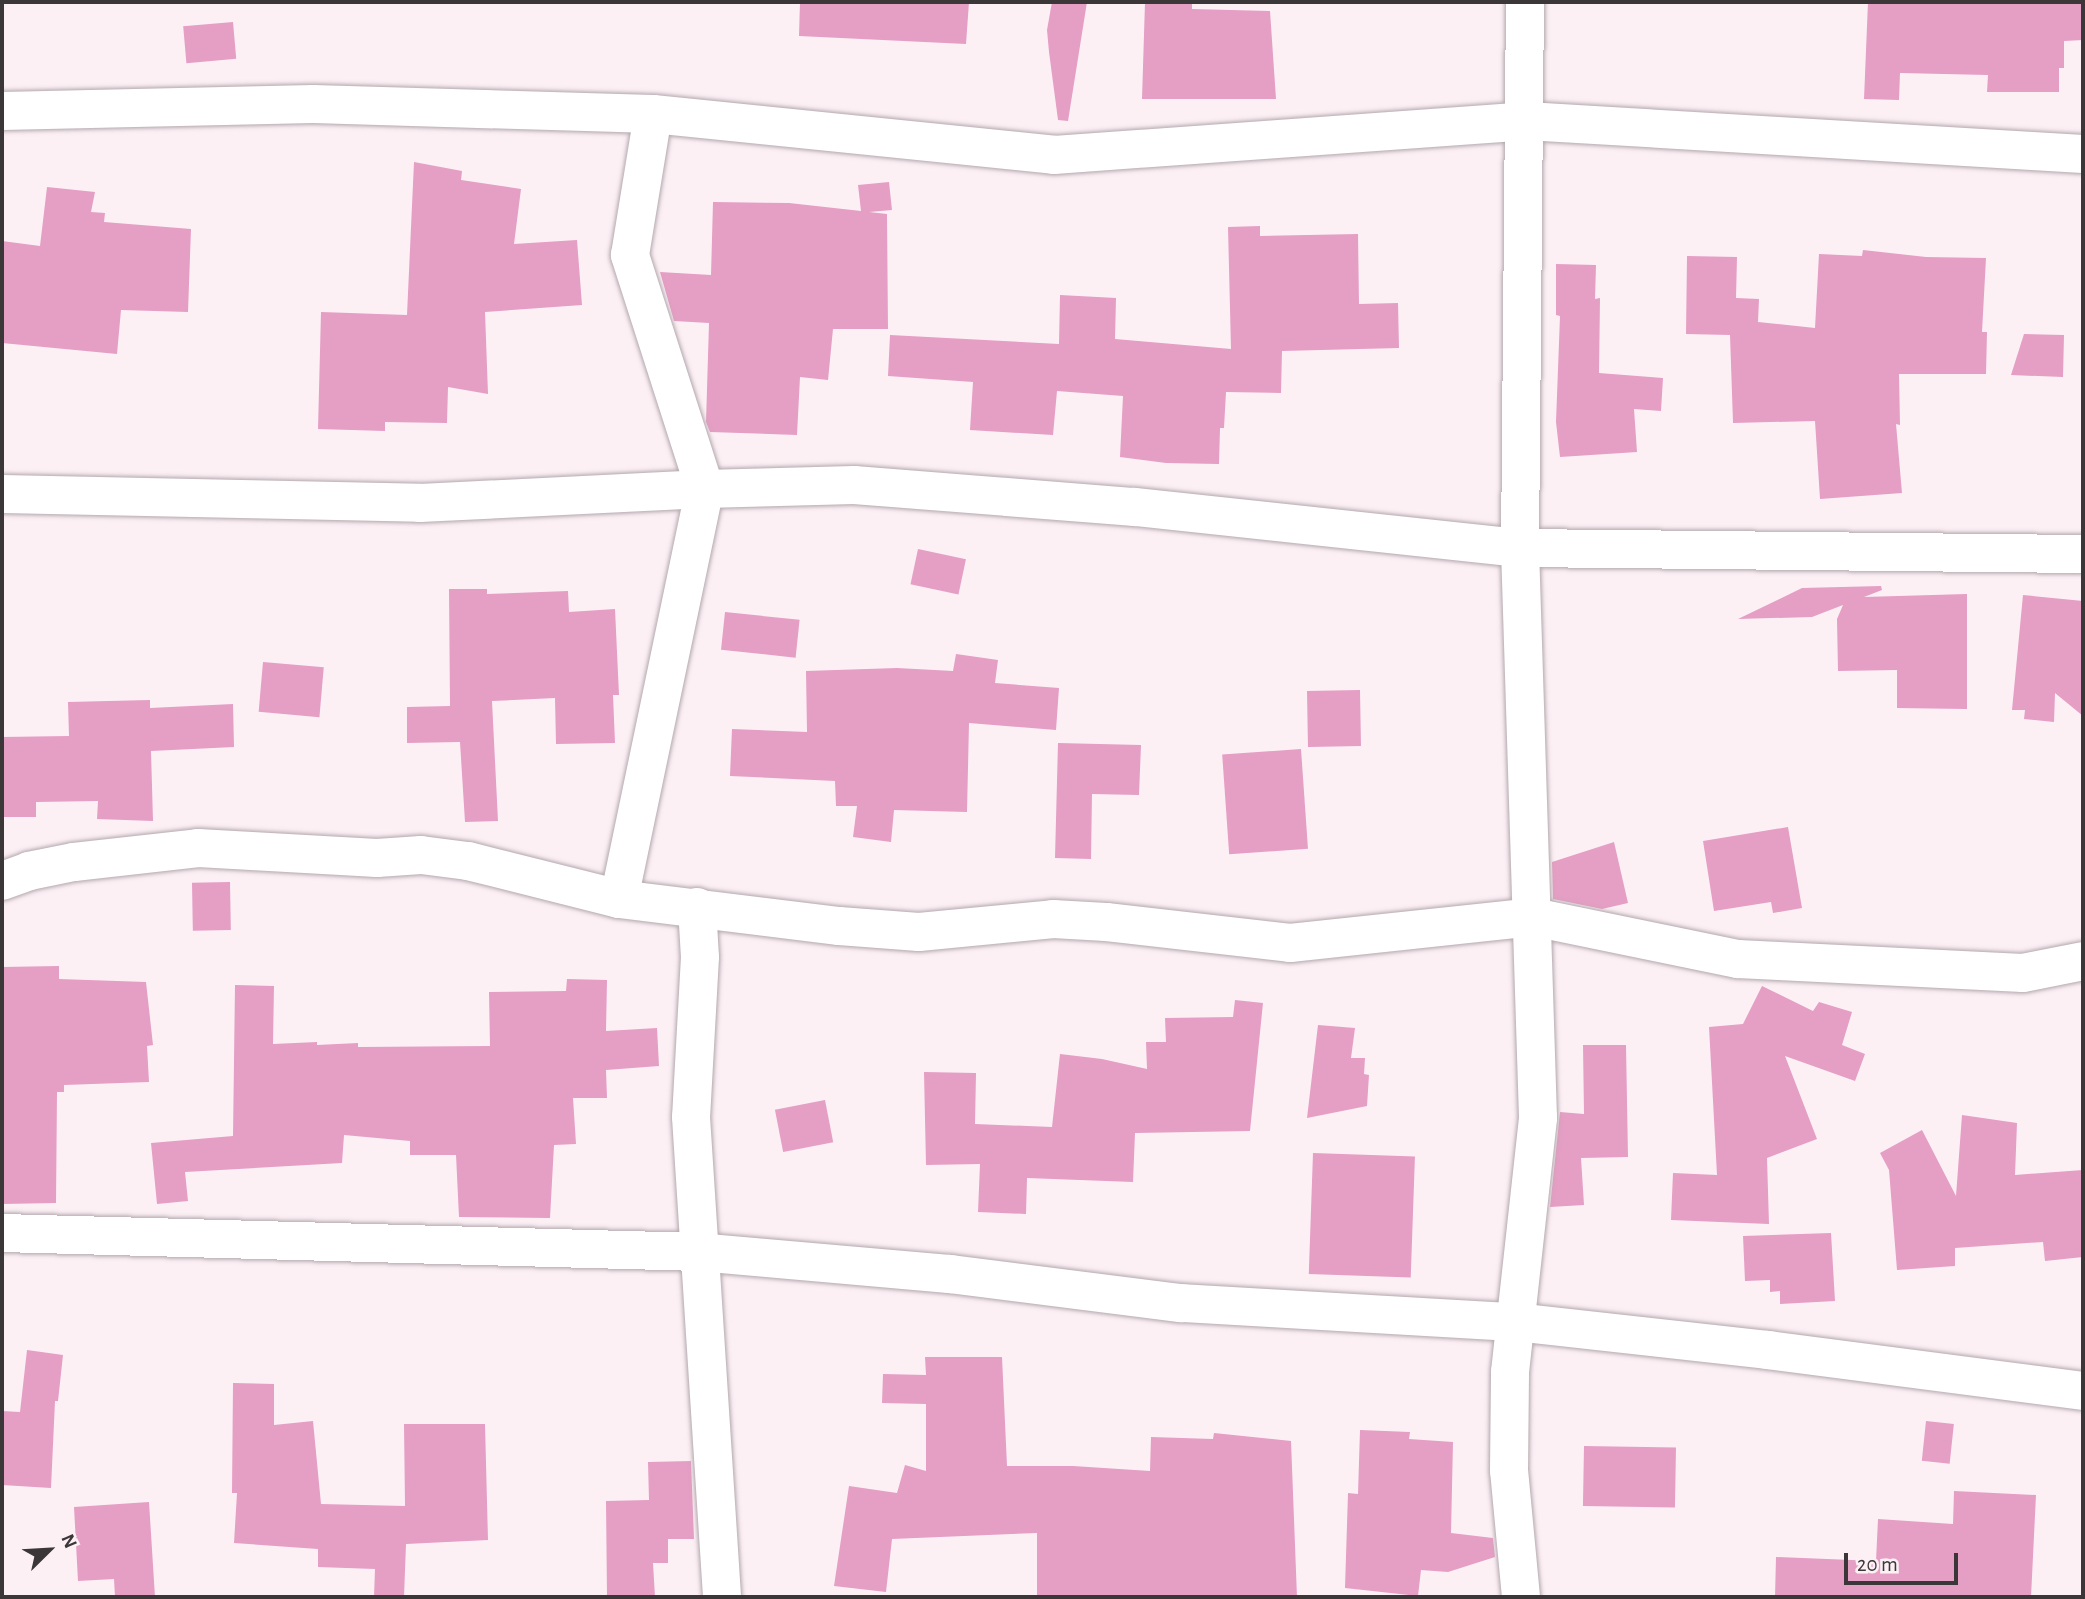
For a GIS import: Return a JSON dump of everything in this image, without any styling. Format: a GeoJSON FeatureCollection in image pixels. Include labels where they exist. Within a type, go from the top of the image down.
{"type":"FeatureCollection","features":[{"type":"Feature","properties":{"kind":"street"},"geometry":{"type":"LineString","coordinates":[[1521,1597],[1509,1471],[1510,1371],[1538,1118],[1520,548],[1525,2]]}},
{"type":"Feature","properties":{"kind":"street"},"geometry":{"type":"LineString","coordinates":[[2,111],[313,104],[653,114],[1054,155],[1526,121],[2083,154]]}},
{"type":"Feature","properties":{"kind":"street"},"geometry":{"type":"LineString","coordinates":[[619,899],[705,489],[630,255],[653,114]]}},
{"type":"Feature","properties":{"kind":"street"},"geometry":{"type":"LineString","coordinates":[[2,494],[420,503],[705,489],[854,485],[1135,507],[1520,548],[2083,554]]}},
{"type":"Feature","properties":{"kind":"street"},"geometry":{"type":"LineString","coordinates":[[2,881],[29,871],[74,862],[186,849],[231,848],[309,856],[377,858],[421,855],[456,859],[619,899],[839,926],[919,932],[1053,919],[1106,922],[1290,943],[1533,917],[1738,958],[2023,973],[2083,961]]}},
{"type":"Feature","properties":{"kind":"street"},"geometry":{"type":"LineString","coordinates":[[697,907],[700,957],[691,1117],[722,1597]]}},
{"type":"Feature","properties":{"kind":"street"},"geometry":{"type":"LineString","coordinates":[[2,1233],[698,1252],[950,1274],[1181,1303],[1515,1322],[1768,1350],[2083,1391]]}},
{"type":"Feature","properties":{"kind":"building"},"geometry":{"type":"Polygon","coordinates":[[[800,2],[969,2],[966,44],[799,36],[800,2]]]}},
{"type":"Feature","properties":{"kind":"building"},"geometry":{"type":"Polygon","coordinates":[[[1052,2],[1087,2],[1068,121],[1058,120],[1047,30],[1052,2]]]}},
{"type":"Feature","properties":{"kind":"building"},"geometry":{"type":"Polygon","coordinates":[[[1145,2],[1192,2],[1192,9],[1270,11],[1276,99],[1142,99],[1145,2]]]}},
{"type":"Feature","properties":{"kind":"building"},"geometry":{"type":"Polygon","coordinates":[[[1868,2],[2083,2],[2083,40],[2064,41],[2064,68],[2059,68],[2059,92],[1987,92],[1988,75],[1900,73],[1899,100],[1864,99],[1868,2]]]}},
{"type":"Feature","properties":{"kind":"building"},"geometry":{"type":"Polygon","coordinates":[[[233,22],[236,59],[186,63],[183,26],[233,22]]]}},
{"type":"Feature","properties":{"kind":"building"},"geometry":{"type":"Polygon","coordinates":[[[414,162],[462,171],[461,180],[521,189],[514,244],[577,240],[582,305],[485,312],[488,394],[448,387],[447,423],[385,422],[385,431],[318,429],[321,312],[407,315],[414,162]]]}},
{"type":"Feature","properties":{"kind":"building"},"geometry":{"type":"Polygon","coordinates":[[[889,182],[892,210],[869,212],[887,214],[888,329],[833,329],[828,380],[800,377],[797,435],[710,432],[706,422],[709,323],[674,321],[660,272],[711,275],[713,202],[789,203],[861,211],[858,185],[889,182]]]}},
{"type":"Feature","properties":{"kind":"building"},"geometry":{"type":"Polygon","coordinates":[[[47,187],[95,192],[91,212],[105,213],[104,222],[191,229],[188,312],[121,310],[117,354],[2,343],[2,241],[40,246],[47,187]]]}},
{"type":"Feature","properties":{"kind":"building"},"geometry":{"type":"Polygon","coordinates":[[[1260,226],[1260,236],[1358,234],[1359,304],[1398,303],[1399,348],[1282,351],[1281,393],[1226,392],[1224,428],[1220,428],[1219,464],[1166,463],[1120,457],[1123,396],[1057,391],[1053,435],[970,430],[973,382],[888,376],[890,335],[1059,344],[1060,295],[1116,298],[1115,339],[1231,349],[1228,227],[1260,226]]]}},
{"type":"Feature","properties":{"kind":"building"},"geometry":{"type":"Polygon","coordinates":[[[1863,250],[1926,257],[1986,258],[1982,332],[1987,332],[1986,374],[1899,374],[1900,425],[1896,424],[1902,493],[1820,499],[1815,421],[1733,423],[1730,335],[1686,334],[1687,256],[1737,257],[1736,298],[1759,299],[1758,322],[1815,328],[1819,254],[1862,256],[1863,250]]]}},
{"type":"Feature","properties":{"kind":"building"},"geometry":{"type":"Polygon","coordinates":[[[1556,264],[1596,265],[1595,299],[1600,298],[1599,373],[1663,378],[1661,411],[1634,409],[1637,452],[1560,457],[1556,422],[1560,316],[1556,315],[1556,264]]]}},
{"type":"Feature","properties":{"kind":"building"},"geometry":{"type":"Polygon","coordinates":[[[2024,334],[2064,335],[2063,377],[2011,375],[2024,334]]]}},
{"type":"Feature","properties":{"kind":"building"},"geometry":{"type":"Polygon","coordinates":[[[918,549],[966,559],[958,594],[911,584],[918,549]]]}},
{"type":"Feature","properties":{"kind":"building"},"geometry":{"type":"Polygon","coordinates":[[[1881,586],[1882,590],[1864,597],[1967,594],[1967,709],[1897,708],[1897,670],[1838,671],[1837,619],[1843,605],[1812,617],[1738,619],[1802,588],[1881,586]]]}},
{"type":"Feature","properties":{"kind":"building"},"geometry":{"type":"Polygon","coordinates":[[[449,589],[487,589],[487,594],[568,591],[569,612],[615,609],[619,695],[613,695],[615,743],[556,744],[555,698],[492,701],[498,821],[465,822],[460,742],[407,743],[407,707],[450,706],[449,589]]]}},
{"type":"Feature","properties":{"kind":"building"},"geometry":{"type":"Polygon","coordinates":[[[2023,595],[2083,601],[2083,716],[2055,693],[2054,722],[2024,719],[2025,710],[2012,710],[2023,595]]]}},
{"type":"Feature","properties":{"kind":"building"},"geometry":{"type":"Polygon","coordinates":[[[725,612],[800,620],[796,658],[721,650],[725,612]]]}},
{"type":"Feature","properties":{"kind":"building"},"geometry":{"type":"Polygon","coordinates":[[[956,654],[998,660],[995,683],[1059,688],[1056,730],[969,723],[967,812],[894,810],[891,842],[853,837],[857,806],[836,806],[835,781],[730,776],[732,729],[807,732],[806,671],[897,668],[953,671],[956,654]]]}},
{"type":"Feature","properties":{"kind":"building"},"geometry":{"type":"Polygon","coordinates":[[[263,662],[324,667],[319,717],[259,712],[263,662]]]}},
{"type":"Feature","properties":{"kind":"building"},"geometry":{"type":"Polygon","coordinates":[[[1360,690],[1361,746],[1308,747],[1307,691],[1360,690]]]}},
{"type":"Feature","properties":{"kind":"building"},"geometry":{"type":"Polygon","coordinates":[[[150,700],[150,708],[233,704],[234,747],[151,751],[153,821],[97,819],[98,801],[36,802],[36,817],[2,817],[2,737],[69,736],[68,702],[150,700]]]}},
{"type":"Feature","properties":{"kind":"building"},"geometry":{"type":"Polygon","coordinates":[[[1058,743],[1141,745],[1139,795],[1092,794],[1091,859],[1055,858],[1058,743]]]}},
{"type":"Feature","properties":{"kind":"building"},"geometry":{"type":"Polygon","coordinates":[[[1301,749],[1308,849],[1229,854],[1222,755],[1301,749]]]}},
{"type":"Feature","properties":{"kind":"building"},"geometry":{"type":"Polygon","coordinates":[[[1788,827],[1802,908],[1773,913],[1771,902],[1714,911],[1703,841],[1788,827]]]}},
{"type":"Feature","properties":{"kind":"building"},"geometry":{"type":"Polygon","coordinates":[[[1614,842],[1628,903],[1602,909],[1553,899],[1552,862],[1614,842]]]}},
{"type":"Feature","properties":{"kind":"building"},"geometry":{"type":"Polygon","coordinates":[[[230,882],[231,930],[193,931],[192,883],[230,882]]]}},
{"type":"Feature","properties":{"kind":"building"},"geometry":{"type":"Polygon","coordinates":[[[59,966],[59,979],[146,982],[153,1045],[147,1046],[149,1082],[64,1085],[64,1092],[57,1092],[56,1203],[2,1204],[2,967],[59,966]]]}},
{"type":"Feature","properties":{"kind":"building"},"geometry":{"type":"Polygon","coordinates":[[[567,979],[607,980],[606,1031],[657,1028],[659,1066],[606,1070],[607,1098],[573,1098],[576,1144],[554,1145],[550,1218],[459,1217],[456,1155],[410,1155],[410,1141],[344,1135],[342,1163],[185,1172],[188,1201],[157,1204],[151,1143],[233,1136],[235,985],[274,986],[273,1044],[317,1042],[317,1045],[358,1043],[358,1047],[490,1046],[489,992],[566,991],[567,979]]]}},
{"type":"Feature","properties":{"kind":"building"},"geometry":{"type":"Polygon","coordinates":[[[1762,986],[1813,1011],[1819,1002],[1852,1012],[1842,1045],[1865,1054],[1855,1081],[1785,1056],[1817,1139],[1767,1158],[1769,1224],[1671,1220],[1673,1173],[1717,1175],[1709,1027],[1743,1024],[1762,986]]]}},
{"type":"Feature","properties":{"kind":"building"},"geometry":{"type":"Polygon","coordinates":[[[1235,1000],[1263,1003],[1250,1131],[1135,1133],[1133,1182],[1027,1178],[1026,1214],[978,1212],[980,1164],[926,1165],[924,1072],[976,1073],[975,1124],[1052,1127],[1060,1054],[1102,1059],[1147,1069],[1146,1042],[1166,1042],[1165,1018],[1233,1017],[1235,1000]]]}},
{"type":"Feature","properties":{"kind":"building"},"geometry":{"type":"Polygon","coordinates":[[[1318,1025],[1355,1028],[1351,1058],[1365,1058],[1364,1074],[1369,1075],[1367,1106],[1307,1118],[1318,1025]]]}},
{"type":"Feature","properties":{"kind":"building"},"geometry":{"type":"Polygon","coordinates":[[[1583,1045],[1626,1045],[1628,1157],[1581,1158],[1584,1205],[1550,1207],[1560,1112],[1584,1114],[1583,1045]]]}},
{"type":"Feature","properties":{"kind":"building"},"geometry":{"type":"Polygon","coordinates":[[[825,1100],[833,1142],[783,1152],[775,1110],[825,1100]]]}},
{"type":"Feature","properties":{"kind":"building"},"geometry":{"type":"Polygon","coordinates":[[[1962,1115],[2017,1123],[2015,1175],[2083,1170],[2083,1257],[2045,1261],[2043,1242],[1955,1248],[1955,1266],[1897,1270],[1889,1170],[1880,1153],[1922,1130],[1956,1196],[1962,1115]]]}},
{"type":"Feature","properties":{"kind":"building"},"geometry":{"type":"Polygon","coordinates":[[[1313,1153],[1415,1157],[1411,1277],[1309,1274],[1313,1153]]]}},
{"type":"Feature","properties":{"kind":"building"},"geometry":{"type":"Polygon","coordinates":[[[1831,1233],[1835,1301],[1780,1304],[1780,1291],[1770,1292],[1770,1280],[1745,1281],[1743,1236],[1831,1233]]]}},
{"type":"Feature","properties":{"kind":"building"},"geometry":{"type":"Polygon","coordinates":[[[27,1350],[63,1355],[58,1401],[55,1401],[51,1488],[2,1485],[2,1411],[20,1412],[27,1350]]]}},
{"type":"Feature","properties":{"kind":"building"},"geometry":{"type":"Polygon","coordinates":[[[925,1357],[1002,1357],[1007,1466],[1073,1466],[1150,1471],[1151,1437],[1213,1439],[1214,1433],[1291,1441],[1297,1597],[1037,1597],[1037,1533],[892,1539],[886,1592],[834,1586],[849,1486],[897,1493],[905,1465],[926,1471],[926,1404],[882,1403],[883,1374],[926,1375],[925,1357]]]}},
{"type":"Feature","properties":{"kind":"building"},"geometry":{"type":"Polygon","coordinates":[[[233,1383],[274,1384],[274,1425],[313,1421],[321,1504],[405,1506],[404,1424],[485,1424],[488,1540],[406,1544],[404,1597],[374,1597],[375,1569],[318,1567],[318,1549],[234,1543],[237,1493],[232,1493],[233,1383]]]}},
{"type":"Feature","properties":{"kind":"building"},"geometry":{"type":"Polygon","coordinates":[[[1926,1421],[1954,1424],[1950,1464],[1922,1461],[1926,1421]]]}},
{"type":"Feature","properties":{"kind":"building"},"geometry":{"type":"Polygon","coordinates":[[[1360,1430],[1410,1432],[1409,1439],[1453,1442],[1451,1533],[1493,1538],[1495,1557],[1448,1572],[1421,1570],[1418,1596],[1345,1588],[1348,1493],[1358,1494],[1360,1430]]]}},
{"type":"Feature","properties":{"kind":"building"},"geometry":{"type":"Polygon","coordinates":[[[1584,1446],[1676,1448],[1675,1508],[1583,1506],[1584,1446]]]}},
{"type":"Feature","properties":{"kind":"building"},"geometry":{"type":"Polygon","coordinates":[[[691,1461],[694,1539],[668,1539],[668,1563],[653,1563],[655,1597],[607,1597],[606,1501],[649,1500],[648,1462],[691,1461]]]}},
{"type":"Feature","properties":{"kind":"building"},"geometry":{"type":"Polygon","coordinates":[[[1954,1491],[2036,1495],[2031,1597],[1775,1597],[1776,1557],[1876,1561],[1878,1519],[1953,1524],[1954,1491]]]}},
{"type":"Feature","properties":{"kind":"building"},"geometry":{"type":"Polygon","coordinates":[[[149,1502],[155,1597],[115,1597],[114,1579],[78,1581],[74,1507],[149,1502]]]}}]}
